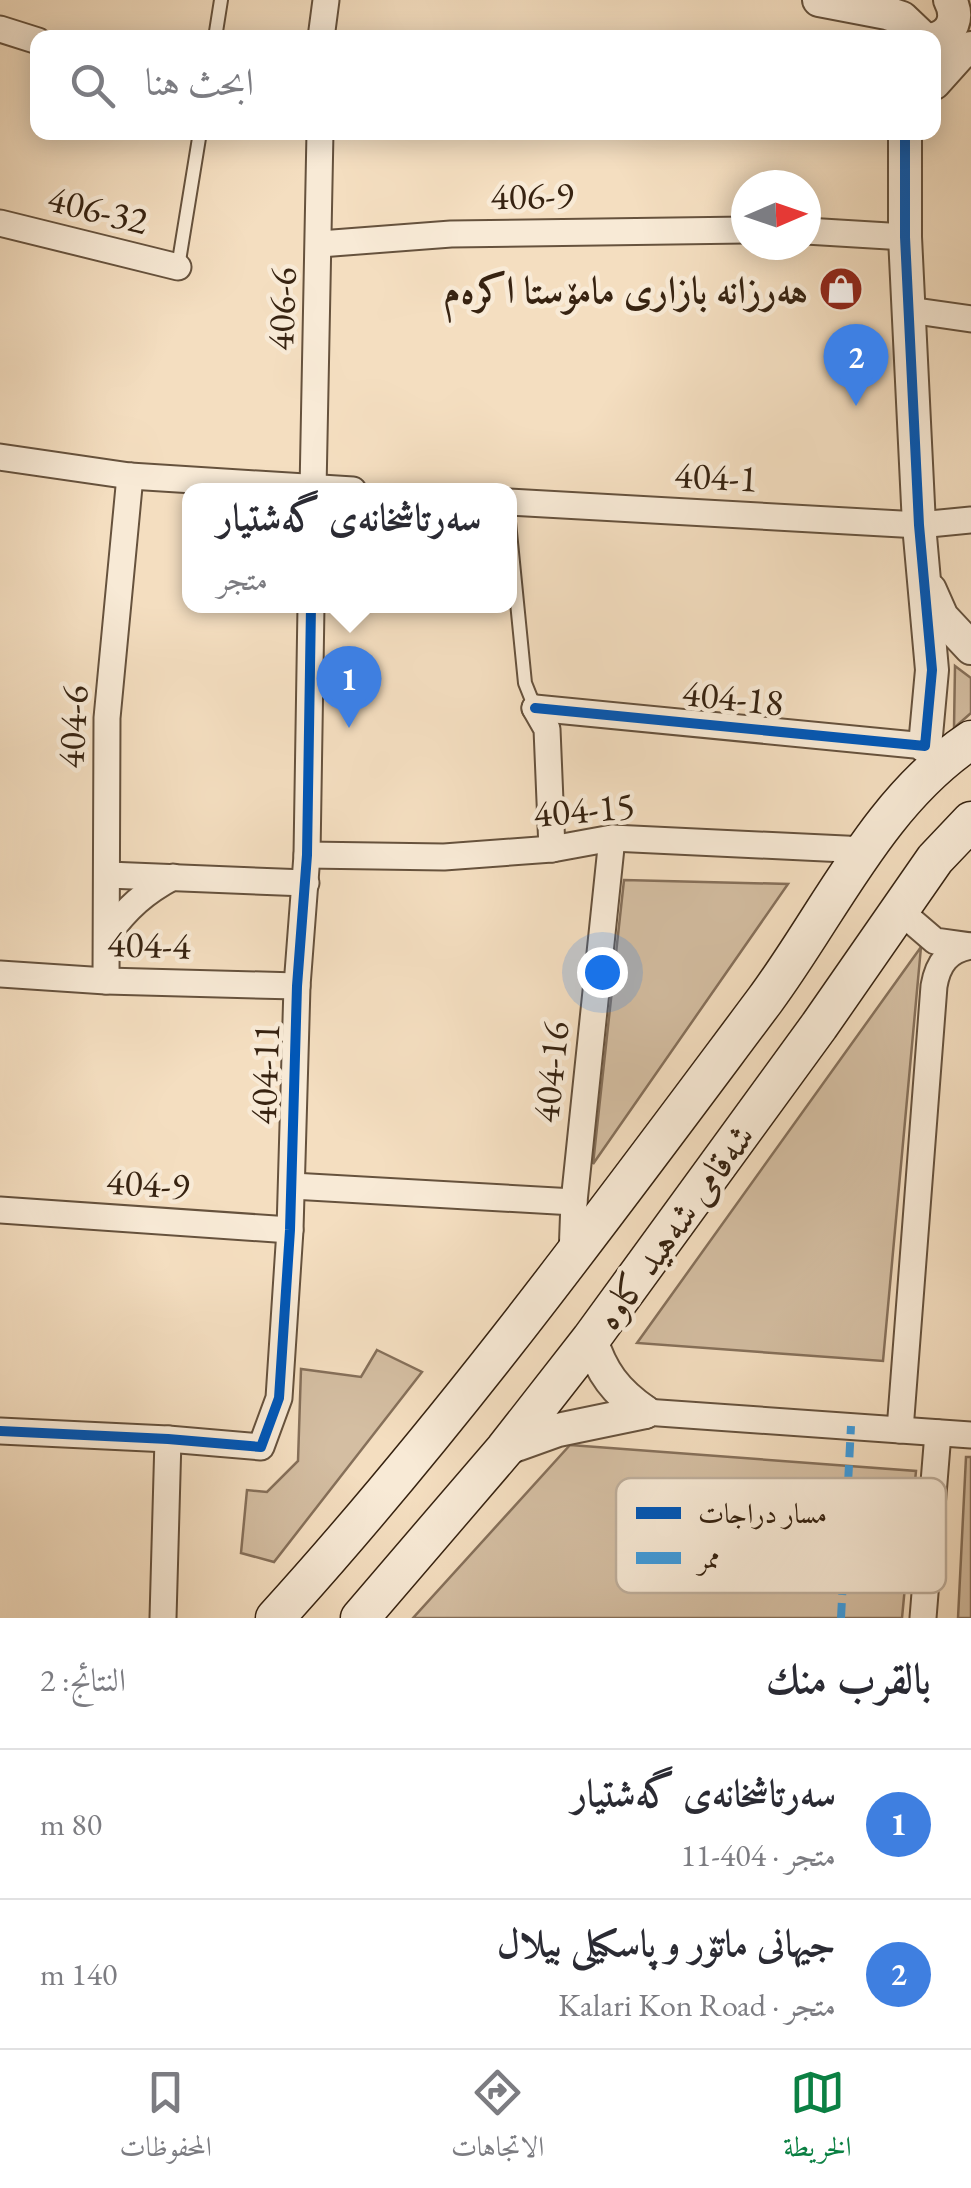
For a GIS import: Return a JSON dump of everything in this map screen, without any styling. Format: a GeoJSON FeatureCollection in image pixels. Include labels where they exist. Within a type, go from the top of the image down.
{"type":"FeatureCollection","features":[{"type":"Feature","properties":{"kind":"main road"},"geometry":{"type":"LineString","coordinates":[[897,808],[942,762],[971,740]]}},
{"type":"Feature","properties":{"kind":"main road"},"geometry":{"type":"LineString","coordinates":[[897,808],[925,746]]}},
{"type":"Feature","properties":{"kind":"main road","name":"شەقامی شەهید کاوە"},"geometry":{"type":"LineString","coordinates":[[275,1618],[414,1458],[572,1255],[768,995],[897,808]]}},
{"type":"Feature","properties":{"kind":"main road","name":"شەقامی شەهید کاوە"},"geometry":{"type":"LineString","coordinates":[[360,1618],[505,1449],[592,1339],[936,858],[971,821]]}},
{"type":"Feature","properties":{"kind":"main road"},"geometry":{"type":"LineString","coordinates":[[696,1090],[748,1124]]}},
{"type":"Feature","properties":{"kind":"street"},"geometry":{"type":"LineString","coordinates":[[322,30],[326,0]]}},
{"type":"Feature","properties":{"kind":"street"},"geometry":{"type":"LineString","coordinates":[[818,0],[874,8],[924,30]]}},
{"type":"Feature","properties":{"kind":"street"},"geometry":{"type":"LineString","coordinates":[[936,30],[954,22],[950,0]]}},
{"type":"Feature","properties":{"kind":"street"},"geometry":{"type":"LineString","coordinates":[[0,30],[30,39]]}},
{"type":"Feature","properties":{"kind":"street"},"geometry":{"type":"LineString","coordinates":[[941,76],[960,54],[971,48]]}},
{"type":"Feature","properties":{"kind":"street","name":"406-6"},"geometry":{"type":"LineString","coordinates":[[314,483],[320,140]]}},
{"type":"Feature","properties":{"kind":"street"},"geometry":{"type":"LineString","coordinates":[[905,140],[908,172]]}},
{"type":"Feature","properties":{"kind":"street"},"geometry":{"type":"LineString","coordinates":[[916,140],[908,172],[906,237],[919,525],[932,691],[925,746]]}},
{"type":"Feature","properties":{"kind":"street","name":"406-32"},"geometry":{"type":"LineString","coordinates":[[0,223],[178,267]]}},
{"type":"Feature","properties":{"kind":"street","name":"406-9"},"geometry":{"type":"LineString","coordinates":[[320,244],[451,234],[731,230]]}},
{"type":"Feature","properties":{"kind":"street"},"geometry":{"type":"LineString","coordinates":[[821,233],[906,237]]}},
{"type":"Feature","properties":{"kind":"street"},"geometry":{"type":"LineString","coordinates":[[909,310],[971,319]]}},
{"type":"Feature","properties":{"kind":"street"},"geometry":{"type":"LineString","coordinates":[[0,458],[130,476],[229,483]]}},
{"type":"Feature","properties":{"kind":"street","name":"404-6"},"geometry":{"type":"LineString","coordinates":[[106,981],[107,718],[130,476]]}},
{"type":"Feature","properties":{"kind":"street","name":"404-1"},"geometry":{"type":"LineString","coordinates":[[517,502],[919,525],[971,520]]}},
{"type":"Feature","properties":{"kind":"street"},"geometry":{"type":"LineString","coordinates":[[924,577],[942,617],[971,648]]}},
{"type":"Feature","properties":{"kind":"street","name":"404-11"},"geometry":{"type":"LineString","coordinates":[[168,1438],[261,1447],[278,1398],[290,1230],[297,986],[306,882],[312,613]]}},
{"type":"Feature","properties":{"kind":"street"},"geometry":{"type":"LineString","coordinates":[[536,708],[547,729],[552,850]]}},
{"type":"Feature","properties":{"kind":"street","name":"404-18"},"geometry":{"type":"LineString","coordinates":[[536,708],[925,746]]}},
{"type":"Feature","properties":{"kind":"street","name":"404-15"},"geometry":{"type":"LineString","coordinates":[[307,855],[444,857],[552,850],[612,838],[866,850]]}},
{"type":"Feature","properties":{"kind":"street","name":"404-16"},"geometry":{"type":"LineString","coordinates":[[572,1255],[574,1202],[612,838]]}},
{"type":"Feature","properties":{"kind":"street"},"geometry":{"type":"LineString","coordinates":[[108,876],[306,882]]}},
{"type":"Feature","properties":{"kind":"street"},"geometry":{"type":"LineString","coordinates":[[108,934],[125,910],[173,877]]}},
{"type":"Feature","properties":{"kind":"street"},"geometry":{"type":"LineString","coordinates":[[900,910],[935,942],[971,946],[945,958],[934,986],[900,1430]]}},
{"type":"Feature","properties":{"kind":"street","name":"404-4"},"geometry":{"type":"LineString","coordinates":[[0,974],[297,986]]}},
{"type":"Feature","properties":{"kind":"street"},"geometry":{"type":"LineString","coordinates":[[292,1186],[574,1202]]}},
{"type":"Feature","properties":{"kind":"street","name":"404-9"},"geometry":{"type":"LineString","coordinates":[[0,1210],[290,1230]]}},
{"type":"Feature","properties":{"kind":"street"},"geometry":{"type":"LineString","coordinates":[[592,1339],[603,1371],[615,1388],[645,1412]]}},
{"type":"Feature","properties":{"kind":"street"},"geometry":{"type":"LineString","coordinates":[[505,1449],[588,1422],[645,1412],[971,1435]]}},
{"type":"Feature","properties":{"kind":"street"},"geometry":{"type":"LineString","coordinates":[[0,1431],[168,1438],[163,1618]]}},
{"type":"Feature","properties":{"kind":"street"},"geometry":{"type":"LineString","coordinates":[[934,1478],[938,1432]]}},
{"type":"Feature","properties":{"kind":"street"},"geometry":{"type":"LineString","coordinates":[[922,1618],[924,1593]]}},
{"type":"Feature","properties":{"kind":"lane"},"geometry":{"type":"LineString","coordinates":[[216,30],[220,0]]}},
{"type":"Feature","properties":{"kind":"lane"},"geometry":{"type":"LineString","coordinates":[[178,267],[199,140]]}},
{"type":"Feature","properties":{"kind":"lane"},"geometry":{"type":"LineString","coordinates":[[517,602],[525,683],[536,708]]}},
{"type":"Feature","properties":{"kind":"shaded area"},"geometry":{"type":"Polygon","coordinates":[[[955,666],[971,678],[971,713],[954,728],[955,666]]]}},
{"type":"Feature","properties":{"kind":"shaded area"},"geometry":{"type":"Polygon","coordinates":[[[624,880],[788,884],[593,1164],[624,880]]]}},
{"type":"Feature","properties":{"kind":"shaded area"},"geometry":{"type":"Polygon","coordinates":[[[921,947],[883,1361],[637,1343],[921,947]]]}},
{"type":"Feature","properties":{"kind":"shaded area"},"geometry":{"type":"Polygon","coordinates":[[[377,1350],[422,1372],[274,1562],[241,1553],[247,1490],[267,1492],[298,1461],[301,1369],[361,1377],[377,1350]]]}},
{"type":"Feature","properties":{"kind":"shaded area"},"geometry":{"type":"Polygon","coordinates":[[[570,1445],[916,1471],[915,1478],[616,1478],[616,1593],[904,1593],[902,1618],[413,1618],[570,1445]]]}},
{"type":"Feature","properties":{"kind":"shaded area"},"geometry":{"type":"Polygon","coordinates":[[[966,1457],[971,1457],[971,1618],[958,1618],[966,1457]]]}},
{"type":"Feature","properties":{"kind":"marked path"},"geometry":{"type":"LineString","coordinates":[[848,1478],[851,1426]]}},
{"type":"Feature","properties":{"kind":"marked path"},"geometry":{"type":"LineString","coordinates":[[841,1618],[842,1593]]}},
{"type":"Feature","properties":{"kind":"cycle path"},"geometry":{"type":"LineString","coordinates":[[535,708],[925,746],[932,670],[919,525],[905,237],[905,140]]}},
{"type":"Feature","properties":{"kind":"cycle path"},"geometry":{"type":"LineString","coordinates":[[0,1431],[261,1447],[279,1398],[290,1230],[297,986],[307,855],[311,613]]}},
{"type":"Feature","properties":{"kind":"place","name":"هەرزانە بازاری مامۆستا اکرەم"},"geometry":{"type":"Point","coordinates":[841,289]}},
{"type":"Feature","properties":{"kind":"place","name":"جیهانی ماتۆر و پاسکیلی بیلال"},"geometry":{"type":"Point","coordinates":[856,406]}},
{"type":"Feature","properties":{"kind":"place","name":"سەرتاشخانەی گەشتیار"},"geometry":{"type":"Point","coordinates":[349,728]}}]}
